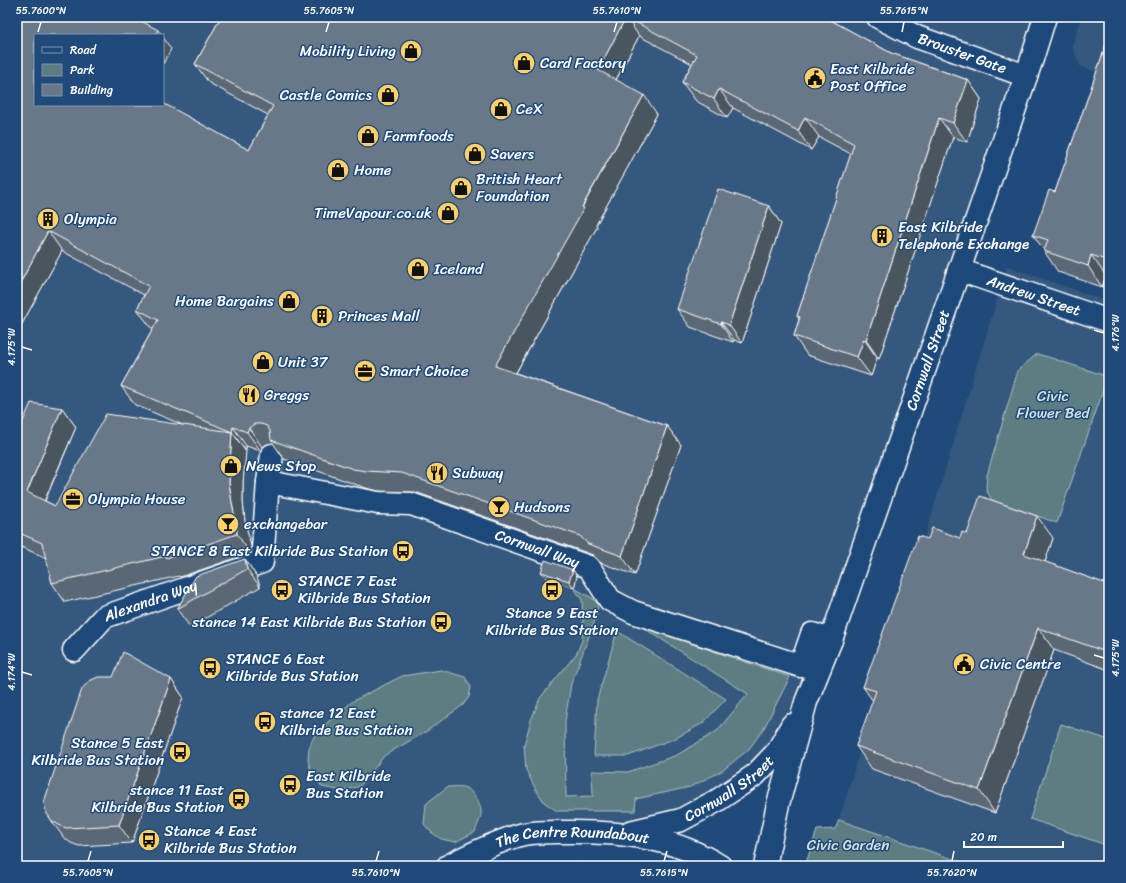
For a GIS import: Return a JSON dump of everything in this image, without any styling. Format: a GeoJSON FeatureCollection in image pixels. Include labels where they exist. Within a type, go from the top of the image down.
{"type":"FeatureCollection","features":[{"type":"Feature","properties":{"kind":"street","name":"Brouster Gate"},"geometry":{"type":"LineString","coordinates":[[878,17],[917,38],[1026,76]]}},
{"type":"Feature","properties":{"kind":"street","name":"Cornwall Street"},"geometry":{"type":"LineString","coordinates":[[765,866],[778,804],[806,702],[831,640],[1045,17]]}},
{"type":"Feature","properties":{"kind":"street","name":"Andrew Street"},"geometry":{"type":"LineString","coordinates":[[959,270],[1109,321]]}},
{"type":"Feature","properties":{"kind":"street"},"geometry":{"type":"LineString","coordinates":[[268,482],[272,455]]}},
{"type":"Feature","properties":{"kind":"street","name":"Cornwall Way"},"geometry":{"type":"LineString","coordinates":[[268,482],[378,503],[411,504],[589,567],[610,600],[633,612],[801,666],[812,634],[831,640]]}},
{"type":"Feature","properties":{"kind":"street","name":"Alexandra Way"},"geometry":{"type":"LineString","coordinates":[[74,650],[104,617],[262,562],[268,482]]}},
{"type":"Feature","properties":{"kind":"street","name":"Cornwall Street"},"geometry":{"type":"LineString","coordinates":[[621,834],[681,820],[718,800],[755,775],[777,752],[806,702]]}},
{"type":"Feature","properties":{"kind":"street","name":"The Centre Roundabout"},"geometry":{"type":"LineString","coordinates":[[448,866],[495,843],[524,834],[550,832],[597,832],[646,838],[675,845],[710,860],[720,866]]}},
{"type":"Feature","properties":{"kind":"shaded area"},"geometry":{"type":"Polygon","coordinates":[[[17,17],[1045,17],[831,640],[777,752],[681,820],[550,831],[448,866],[17,866],[17,17]]]}},
{"type":"Feature","properties":{"kind":"shaded area"},"geometry":{"type":"Polygon","coordinates":[[[1082,17],[1109,17],[1109,77],[1080,66],[1072,46],[1082,17]]]}},
{"type":"Feature","properties":{"kind":"shaded area"},"geometry":{"type":"Polygon","coordinates":[[[1007,266],[1109,302],[1109,866],[973,866],[839,820],[1007,266]]]}},
{"type":"Feature","properties":{"kind":"green space","name":"Civic Flower Bed"},"geometry":{"type":"Polygon","coordinates":[[[1037,354],[1103,375],[1105,382],[1057,523],[992,500],[986,490],[987,475],[1018,370],[1037,354]]]}},
{"type":"Feature","properties":{"kind":"green space"},"geometry":{"type":"Polygon","coordinates":[[[574,588],[592,598],[598,604],[597,615],[571,684],[565,721],[566,797],[593,796],[592,771],[628,772],[677,755],[717,731],[748,694],[642,627],[790,677],[763,730],[749,749],[722,771],[690,787],[636,799],[635,811],[557,811],[545,803],[536,790],[526,770],[524,745],[531,720],[540,698],[577,653],[582,640],[582,600],[574,588]]]}},
{"type":"Feature","properties":{"kind":"green space"},"geometry":{"type":"Polygon","coordinates":[[[617,631],[726,699],[703,723],[676,738],[628,756],[594,756],[597,700],[617,631]]]}},
{"type":"Feature","properties":{"kind":"green space"},"geometry":{"type":"Polygon","coordinates":[[[441,670],[465,677],[471,687],[469,697],[463,705],[427,731],[385,755],[360,786],[343,791],[322,787],[311,771],[308,760],[309,748],[316,732],[353,701],[402,676],[441,670]]]}},
{"type":"Feature","properties":{"kind":"green space"},"geometry":{"type":"Polygon","coordinates":[[[1061,724],[1109,740],[1109,846],[1030,819],[1061,724]]]}},
{"type":"Feature","properties":{"kind":"green space"},"geometry":{"type":"Polygon","coordinates":[[[447,787],[463,787],[470,790],[481,807],[481,816],[475,832],[455,842],[441,839],[431,832],[424,824],[426,804],[447,787]]]}},
{"type":"Feature","properties":{"kind":"green space","name":"Civic Garden"},"geometry":{"type":"Polygon","coordinates":[[[839,820],[973,866],[805,866],[817,830],[835,829],[839,820]]]}},
{"type":"Feature","properties":{"kind":"green space"},"geometry":{"type":"Polygon","coordinates":[[[567,862],[629,865],[635,866],[542,866],[567,862]]]}},
{"type":"Feature","properties":{"kind":"building","name":"Princes Mall"},"geometry":{"type":"Polygon","coordinates":[[[17,17],[134,17],[158,30],[156,34],[34,34],[34,106],[164,106],[164,104],[249,150],[273,106],[195,64],[221,17],[626,17],[598,70],[644,95],[582,207],[584,208],[495,366],[667,426],[622,556],[588,544],[580,536],[402,473],[353,469],[271,440],[270,431],[267,426],[254,424],[247,432],[233,427],[232,432],[121,386],[158,320],[137,309],[149,286],[48,231],[17,289],[17,17]]]}},
{"type":"Feature","properties":{"kind":"building"},"geometry":{"type":"Polygon","coordinates":[[[626,17],[825,17],[891,53],[968,80],[953,123],[939,118],[866,340],[864,339],[857,357],[794,336],[800,317],[797,316],[854,144],[805,117],[798,131],[719,89],[714,99],[682,82],[697,55],[626,17]]]}},
{"type":"Feature","properties":{"kind":"building"},"geometry":{"type":"Polygon","coordinates":[[[1109,36],[1109,261],[1091,255],[1088,266],[1044,251],[1048,240],[1033,235],[1049,190],[1055,192],[1109,36]]]}},
{"type":"Feature","properties":{"kind":"building"},"geometry":{"type":"Polygon","coordinates":[[[718,189],[769,206],[729,325],[721,322],[721,324],[677,309],[718,189]]]}},
{"type":"Feature","properties":{"kind":"building"},"geometry":{"type":"Polygon","coordinates":[[[31,403],[62,408],[27,492],[55,506],[106,414],[232,432],[229,483],[237,534],[167,558],[166,556],[52,583],[42,543],[17,532],[17,435],[31,403]]]}},
{"type":"Feature","properties":{"kind":"building","name":"Civic Centre"},"geometry":{"type":"Polygon","coordinates":[[[980,496],[1037,516],[1024,554],[1109,585],[1109,653],[1038,628],[979,790],[856,746],[876,691],[863,687],[918,536],[928,539],[932,528],[960,538],[962,532],[967,534],[980,496]]]}},
{"type":"Feature","properties":{"kind":"building"},"geometry":{"type":"Polygon","coordinates":[[[245,559],[247,569],[177,609],[196,576],[245,559]]]}},
{"type":"Feature","properties":{"kind":"building"},"geometry":{"type":"Polygon","coordinates":[[[545,560],[573,570],[569,581],[541,572],[545,560]]]}},
{"type":"Feature","properties":{"kind":"building"},"geometry":{"type":"Polygon","coordinates":[[[123,652],[171,679],[119,825],[66,828],[51,820],[46,812],[44,803],[47,793],[82,689],[89,681],[98,677],[113,677],[123,652]]]}},
{"type":"Feature","properties":{"kind":"place","name":"Mobility Living"},"geometry":{"type":"Point","coordinates":[411,51]}},
{"type":"Feature","properties":{"kind":"place","name":"Card Factory"},"geometry":{"type":"Point","coordinates":[524,63]}},
{"type":"Feature","properties":{"kind":"place","name":"East Kilbride Post Office"},"geometry":{"type":"Point","coordinates":[815,78]}},
{"type":"Feature","properties":{"kind":"place","name":"Castle Comics"},"geometry":{"type":"Point","coordinates":[388,95]}},
{"type":"Feature","properties":{"kind":"place","name":"CeX"},"geometry":{"type":"Point","coordinates":[501,109]}},
{"type":"Feature","properties":{"kind":"place","name":"Farmfoods"},"geometry":{"type":"Point","coordinates":[368,136]}},
{"type":"Feature","properties":{"kind":"place","name":"Savers"},"geometry":{"type":"Point","coordinates":[475,154]}},
{"type":"Feature","properties":{"kind":"place","name":"Home"},"geometry":{"type":"Point","coordinates":[338,170]}},
{"type":"Feature","properties":{"kind":"place","name":"British Heart Foundation"},"geometry":{"type":"Point","coordinates":[461,188]}},
{"type":"Feature","properties":{"kind":"place","name":"TimeVapour.co.uk"},"geometry":{"type":"Point","coordinates":[448,213]}},
{"type":"Feature","properties":{"kind":"place","name":"Olympia"},"geometry":{"type":"Point","coordinates":[48,219]}},
{"type":"Feature","properties":{"kind":"place","name":"East Kilbride Telephone Exchange"},"geometry":{"type":"Point","coordinates":[882,236]}},
{"type":"Feature","properties":{"kind":"place","name":"Iceland"},"geometry":{"type":"Point","coordinates":[418,269]}},
{"type":"Feature","properties":{"kind":"place","name":"Home Bargains"},"geometry":{"type":"Point","coordinates":[289,301]}},
{"type":"Feature","properties":{"kind":"place","name":"Princes Mall"},"geometry":{"type":"Point","coordinates":[322,316]}},
{"type":"Feature","properties":{"kind":"place","name":"Unit 37"},"geometry":{"type":"Point","coordinates":[263,362]}},
{"type":"Feature","properties":{"kind":"place","name":"Smart Choice"},"geometry":{"type":"Point","coordinates":[365,371]}},
{"type":"Feature","properties":{"kind":"place","name":"Greggs"},"geometry":{"type":"Point","coordinates":[249,395]}},
{"type":"Feature","properties":{"kind":"place","name":"News Stop"},"geometry":{"type":"Point","coordinates":[231,466]}},
{"type":"Feature","properties":{"kind":"place","name":"Subway"},"geometry":{"type":"Point","coordinates":[437,473]}},
{"type":"Feature","properties":{"kind":"place","name":"Olympia House"},"geometry":{"type":"Point","coordinates":[73,499]}},
{"type":"Feature","properties":{"kind":"place","name":"Hudsons"},"geometry":{"type":"Point","coordinates":[499,507]}},
{"type":"Feature","properties":{"kind":"place","name":"exchangebar"},"geometry":{"type":"Point","coordinates":[228,524]}},
{"type":"Feature","properties":{"kind":"place","name":"STANCE 8 East Kilbride Bus Station"},"geometry":{"type":"Point","coordinates":[403,551]}},
{"type":"Feature","properties":{"kind":"place","name":"STANCE 7 East Kilbride Bus Station"},"geometry":{"type":"Point","coordinates":[282,590]}},
{"type":"Feature","properties":{"kind":"place","name":"Stance 9 East Kilbride Bus Station"},"geometry":{"type":"Point","coordinates":[552,590]}},
{"type":"Feature","properties":{"kind":"place","name":"stance 14 East Kilbride Bus Station"},"geometry":{"type":"Point","coordinates":[441,622]}},
{"type":"Feature","properties":{"kind":"place","name":"Civic Centre"},"geometry":{"type":"Point","coordinates":[964,664]}},
{"type":"Feature","properties":{"kind":"place","name":"STANCE 6 East Kilbride Bus Station"},"geometry":{"type":"Point","coordinates":[210,668]}},
{"type":"Feature","properties":{"kind":"place","name":"stance 12 East Kilbride Bus Station"},"geometry":{"type":"Point","coordinates":[265,722]}},
{"type":"Feature","properties":{"kind":"place","name":"Stance 5 East Kilbride Bus Station"},"geometry":{"type":"Point","coordinates":[180,752]}},
{"type":"Feature","properties":{"kind":"place","name":"East Kilbride Bus Station"},"geometry":{"type":"Point","coordinates":[290,785]}},
{"type":"Feature","properties":{"kind":"place","name":"stance 11 East Kilbride Bus Station"},"geometry":{"type":"Point","coordinates":[239,799]}},
{"type":"Feature","properties":{"kind":"place","name":"Stance 4 East Kilbride Bus Station"},"geometry":{"type":"Point","coordinates":[149,840]}}]}
